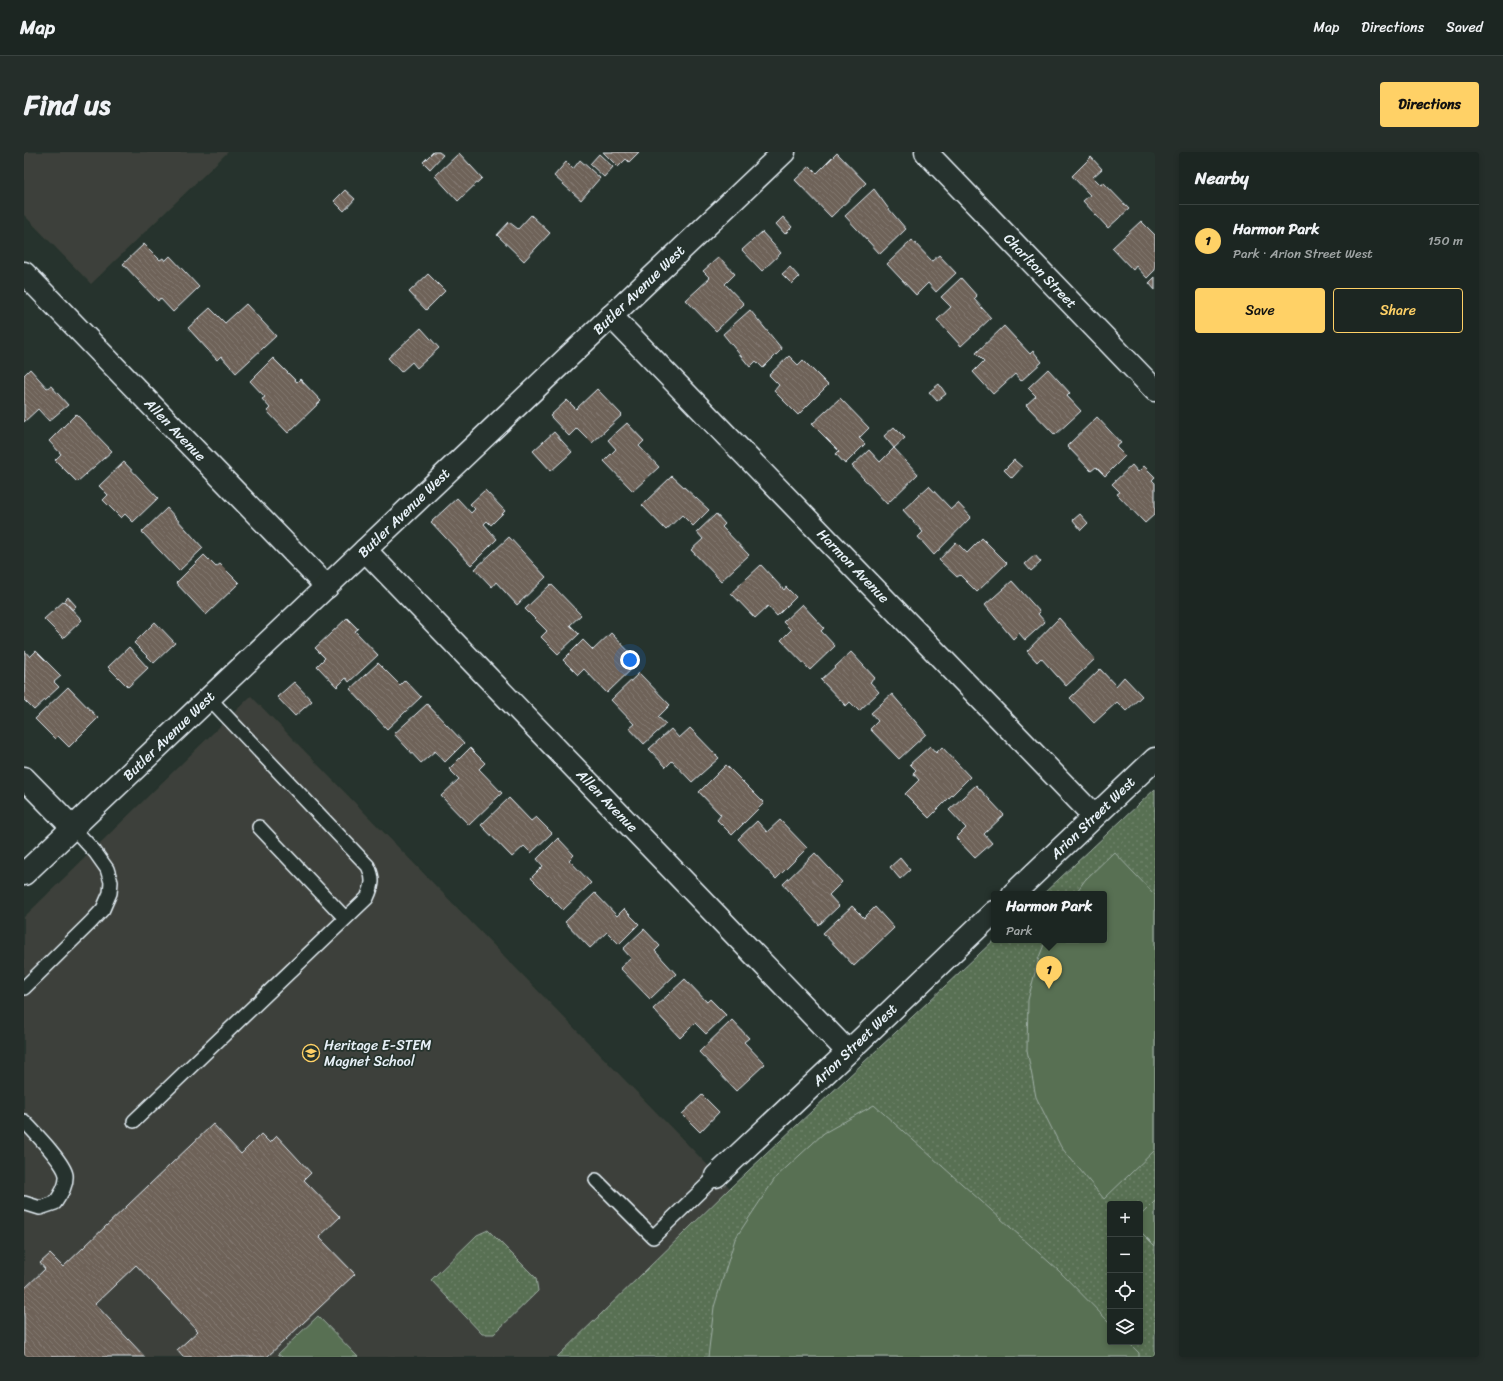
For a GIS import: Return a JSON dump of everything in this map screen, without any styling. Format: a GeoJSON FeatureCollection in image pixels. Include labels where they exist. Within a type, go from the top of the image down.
{"type":"FeatureCollection","features":[{"type":"Feature","properties":{"kind":"street","name":"Butler Avenue West"},"geometry":{"type":"LineString","coordinates":[[24,874],[784,152]]}},
{"type":"Feature","properties":{"kind":"street","name":"Charlton Street"},"geometry":{"type":"LineString","coordinates":[[926,152],[1155,390]]}},
{"type":"Feature","properties":{"kind":"street","name":"Allen Avenue"},"geometry":{"type":"LineString","coordinates":[[24,273],[327,587]]}},
{"type":"Feature","properties":{"kind":"street","name":"Harmon Avenue"},"geometry":{"type":"LineString","coordinates":[[611,316],[1094,816]]}},
{"type":"Feature","properties":{"kind":"street","name":"Allen Avenue"},"geometry":{"type":"LineString","coordinates":[[365,550],[848,1052]]}},
{"type":"Feature","properties":{"kind":"street","name":"Arion Street West"},"geometry":{"type":"LineString","coordinates":[[1016,891],[1155,758]]}},
{"type":"Feature","properties":{"kind":"street"},"geometry":{"type":"LineString","coordinates":[[24,778],[73,828]]}},
{"type":"Feature","properties":{"kind":"street","name":"Arion Street West"},"geometry":{"type":"LineString","coordinates":[[716,1176],[991,915]]}},
{"type":"Feature","properties":{"kind":"lane"},"geometry":{"type":"LineString","coordinates":[[134,1121],[367,898],[372,887],[372,875],[368,866],[209,698]]}},
{"type":"Feature","properties":{"kind":"lane"},"geometry":{"type":"LineString","coordinates":[[259,827],[345,918]]}},
{"type":"Feature","properties":{"kind":"lane"},"geometry":{"type":"LineString","coordinates":[[24,988],[103,909],[110,893],[111,882],[107,869],[95,852],[73,828]]}},
{"type":"Feature","properties":{"kind":"lane"},"geometry":{"type":"LineString","coordinates":[[24,1121],[52,1151],[66,1174],[64,1189],[55,1203],[40,1208],[24,1203]]}},
{"type":"Feature","properties":{"kind":"lane"},"geometry":{"type":"LineString","coordinates":[[596,1180],[653,1237],[716,1176]]}},
{"type":"Feature","properties":{"kind":"shaded area"},"geometry":{"type":"Polygon","coordinates":[[[24,152],[228,152],[91,284],[24,215],[24,152]]]}},
{"type":"Feature","properties":{"kind":"shaded area","name":"Heritage E-STEM Magnet School"},"geometry":{"type":"Polygon","coordinates":[[[251,696],[730,1188],[557,1357],[24,1357],[24,917],[251,696]]]}},
{"type":"Feature","properties":{"kind":"green space"},"geometry":{"type":"Polygon","coordinates":[[[1155,789],[1155,1357],[557,1357],[730,1188],[991,943],[1107,943],[1107,891],[1046,891],[1155,789]]]}},
{"type":"Feature","properties":{"kind":"green space"},"geometry":{"type":"Polygon","coordinates":[[[1114,852],[1155,895],[1155,1150],[1104,1199],[1061,1147],[1036,1097],[1027,1050],[1028,1000],[1039,957],[1045,943],[1107,943],[1107,891],[1077,891],[1085,880],[1114,852]]]}},
{"type":"Feature","properties":{"kind":"green space"},"geometry":{"type":"Polygon","coordinates":[[[874,1105],[1059,1271],[1107,1320],[1107,1345],[1131,1345],[1139,1353],[1139,1357],[708,1357],[714,1307],[735,1239],[776,1177],[824,1133],[874,1105]]]}},
{"type":"Feature","properties":{"kind":"green space"},"geometry":{"type":"Polygon","coordinates":[[[1155,1201],[1155,1246],[1143,1234],[1143,1213],[1155,1201]]]}},
{"type":"Feature","properties":{"kind":"green space"},"geometry":{"type":"Polygon","coordinates":[[[488,1230],[536,1278],[538,1291],[494,1334],[482,1334],[431,1280],[477,1235],[488,1230]]]}},
{"type":"Feature","properties":{"kind":"green space"},"geometry":{"type":"Polygon","coordinates":[[[318,1316],[358,1357],[282,1357],[278,1354],[318,1316]]]}},
{"type":"Feature","properties":{"kind":"building"},"geometry":{"type":"Polygon","coordinates":[[[433,152],[439,152],[443,155],[430,169],[423,162],[433,152]]]}},
{"type":"Feature","properties":{"kind":"building"},"geometry":{"type":"Polygon","coordinates":[[[603,152],[639,152],[629,162],[626,159],[618,167],[603,152]]]}},
{"type":"Feature","properties":{"kind":"building"},"geometry":{"type":"Polygon","coordinates":[[[459,153],[482,178],[458,201],[435,176],[459,153]]]}},
{"type":"Feature","properties":{"kind":"building"},"geometry":{"type":"Polygon","coordinates":[[[837,153],[866,183],[831,217],[795,180],[810,166],[817,173],[837,153]]]}},
{"type":"Feature","properties":{"kind":"building"},"geometry":{"type":"Polygon","coordinates":[[[599,154],[613,167],[604,177],[590,164],[599,154]]]}},
{"type":"Feature","properties":{"kind":"building"},"geometry":{"type":"Polygon","coordinates":[[[1091,157],[1102,169],[1093,177],[1101,185],[1103,182],[1129,209],[1108,228],[1083,201],[1090,195],[1072,176],[1091,157]]]}},
{"type":"Feature","properties":{"kind":"building"},"geometry":{"type":"Polygon","coordinates":[[[580,160],[600,178],[581,200],[554,176],[566,162],[573,169],[580,160]]]}},
{"type":"Feature","properties":{"kind":"building"},"geometry":{"type":"Polygon","coordinates":[[[874,189],[906,229],[880,254],[845,216],[874,189]]]}},
{"type":"Feature","properties":{"kind":"building"},"geometry":{"type":"Polygon","coordinates":[[[345,190],[355,199],[344,211],[334,201],[345,190]]]}},
{"type":"Feature","properties":{"kind":"building"},"geometry":{"type":"Polygon","coordinates":[[[531,215],[550,233],[524,261],[497,235],[509,222],[518,229],[531,215]]]}},
{"type":"Feature","properties":{"kind":"building"},"geometry":{"type":"Polygon","coordinates":[[[783,217],[792,227],[785,234],[776,224],[783,217]]]}},
{"type":"Feature","properties":{"kind":"building"},"geometry":{"type":"Polygon","coordinates":[[[1141,221],[1155,235],[1155,270],[1147,278],[1136,266],[1133,270],[1112,248],[1141,221]]]}},
{"type":"Feature","properties":{"kind":"building"},"geometry":{"type":"Polygon","coordinates":[[[762,232],[781,253],[762,271],[742,250],[762,232]]]}},
{"type":"Feature","properties":{"kind":"building"},"geometry":{"type":"Polygon","coordinates":[[[912,240],[932,261],[939,255],[956,273],[936,292],[928,283],[916,295],[887,264],[912,240]]]}},
{"type":"Feature","properties":{"kind":"building"},"geometry":{"type":"Polygon","coordinates":[[[144,244],[160,260],[163,258],[165,261],[170,256],[199,287],[173,312],[160,298],[158,301],[123,264],[144,244]]]}},
{"type":"Feature","properties":{"kind":"building"},"geometry":{"type":"Polygon","coordinates":[[[719,257],[735,274],[725,284],[744,304],[716,331],[686,300],[710,278],[703,271],[719,257]]]}},
{"type":"Feature","properties":{"kind":"building"},"geometry":{"type":"Polygon","coordinates":[[[790,267],[799,277],[792,284],[782,274],[790,267]]]}},
{"type":"Feature","properties":{"kind":"building"},"geometry":{"type":"Polygon","coordinates":[[[428,274],[445,291],[426,310],[409,292],[428,274]]]}},
{"type":"Feature","properties":{"kind":"building"},"geometry":{"type":"Polygon","coordinates":[[[1155,277],[1155,290],[1149,283],[1155,277]]]}},
{"type":"Feature","properties":{"kind":"building"},"geometry":{"type":"Polygon","coordinates":[[[961,278],[977,296],[974,299],[991,318],[961,346],[937,320],[951,307],[941,297],[961,278]]]}},
{"type":"Feature","properties":{"kind":"building"},"geometry":{"type":"Polygon","coordinates":[[[246,304],[276,336],[236,373],[221,356],[217,360],[188,328],[210,308],[225,323],[246,304]]]}},
{"type":"Feature","properties":{"kind":"building"},"geometry":{"type":"Polygon","coordinates":[[[750,310],[782,349],[763,368],[756,361],[750,367],[723,334],[750,310]]]}},
{"type":"Feature","properties":{"kind":"building"},"geometry":{"type":"Polygon","coordinates":[[[1004,326],[1030,354],[1033,351],[1042,362],[1021,381],[1015,374],[993,394],[973,372],[984,361],[976,353],[1004,326]]]}},
{"type":"Feature","properties":{"kind":"building"},"geometry":{"type":"Polygon","coordinates":[[[421,328],[439,348],[417,368],[412,362],[401,372],[388,358],[421,328]]]}},
{"type":"Feature","properties":{"kind":"building"},"geometry":{"type":"Polygon","coordinates":[[[789,356],[798,365],[803,360],[828,385],[798,415],[774,391],[779,385],[769,375],[789,356]]]}},
{"type":"Feature","properties":{"kind":"building"},"geometry":{"type":"Polygon","coordinates":[[[273,358],[297,382],[300,379],[321,401],[288,433],[267,411],[270,408],[262,399],[265,397],[250,381],[273,358]]]}},
{"type":"Feature","properties":{"kind":"building"},"geometry":{"type":"Polygon","coordinates":[[[30,369],[47,388],[51,386],[68,405],[49,421],[38,409],[24,422],[24,375],[30,369]]]}},
{"type":"Feature","properties":{"kind":"building"},"geometry":{"type":"Polygon","coordinates":[[[1048,369],[1070,393],[1067,396],[1081,411],[1055,435],[1026,405],[1036,396],[1028,388],[1048,369]]]}},
{"type":"Feature","properties":{"kind":"building"},"geometry":{"type":"Polygon","coordinates":[[[939,384],[946,394],[937,401],[929,392],[939,384]]]}},
{"type":"Feature","properties":{"kind":"building"},"geometry":{"type":"Polygon","coordinates":[[[597,389],[622,415],[592,443],[577,428],[569,436],[550,416],[567,400],[576,409],[597,389]]]}},
{"type":"Feature","properties":{"kind":"building"},"geometry":{"type":"Polygon","coordinates":[[[840,398],[869,428],[859,438],[865,444],[845,464],[836,454],[839,451],[812,424],[840,398]]]}},
{"type":"Feature","properties":{"kind":"building"},"geometry":{"type":"Polygon","coordinates":[[[76,414],[112,451],[77,482],[55,460],[61,454],[49,441],[76,414]]]}},
{"type":"Feature","properties":{"kind":"building"},"geometry":{"type":"Polygon","coordinates":[[[1097,417],[1121,443],[1116,447],[1125,456],[1105,476],[1096,467],[1091,471],[1067,446],[1097,417]]]}},
{"type":"Feature","properties":{"kind":"building"},"geometry":{"type":"Polygon","coordinates":[[[627,423],[644,441],[639,446],[659,467],[633,491],[604,461],[616,449],[608,440],[627,423]]]}},
{"type":"Feature","properties":{"kind":"building"},"geometry":{"type":"Polygon","coordinates":[[[894,427],[905,438],[894,448],[884,436],[894,427]]]}},
{"type":"Feature","properties":{"kind":"building"},"geometry":{"type":"Polygon","coordinates":[[[554,432],[572,452],[551,471],[533,451],[554,432]]]}},
{"type":"Feature","properties":{"kind":"building"},"geometry":{"type":"Polygon","coordinates":[[[894,448],[918,474],[887,504],[852,466],[869,450],[880,462],[894,448]]]}},
{"type":"Feature","properties":{"kind":"building"},"geometry":{"type":"Polygon","coordinates":[[[1014,460],[1022,467],[1012,478],[1004,470],[1014,460]]]}},
{"type":"Feature","properties":{"kind":"building"},"geometry":{"type":"Polygon","coordinates":[[[124,462],[158,498],[133,522],[125,514],[121,518],[103,500],[108,495],[99,486],[124,462]]]}},
{"type":"Feature","properties":{"kind":"building"},"geometry":{"type":"Polygon","coordinates":[[[1132,465],[1138,472],[1144,466],[1155,477],[1152,480],[1155,483],[1155,514],[1145,523],[1117,494],[1120,492],[1112,484],[1132,465]]]}},
{"type":"Feature","properties":{"kind":"building"},"geometry":{"type":"Polygon","coordinates":[[[672,476],[709,510],[693,526],[682,515],[666,530],[642,505],[672,476]]]}},
{"type":"Feature","properties":{"kind":"building"},"geometry":{"type":"Polygon","coordinates":[[[929,486],[951,509],[958,503],[971,517],[934,555],[918,537],[923,532],[903,510],[929,486]]]}},
{"type":"Feature","properties":{"kind":"building"},"geometry":{"type":"Polygon","coordinates":[[[485,490],[505,511],[491,525],[487,521],[484,524],[497,539],[471,565],[431,522],[457,498],[471,513],[475,509],[470,504],[485,490]]]}},
{"type":"Feature","properties":{"kind":"building"},"geometry":{"type":"Polygon","coordinates":[[[167,508],[203,548],[179,571],[142,532],[167,508]]]}},
{"type":"Feature","properties":{"kind":"building"},"geometry":{"type":"Polygon","coordinates":[[[716,514],[725,524],[722,527],[749,555],[721,581],[691,550],[703,539],[697,532],[716,514]]]}},
{"type":"Feature","properties":{"kind":"building"},"geometry":{"type":"Polygon","coordinates":[[[1080,514],[1088,523],[1081,530],[1073,520],[1080,514]]]}},
{"type":"Feature","properties":{"kind":"building"},"geometry":{"type":"Polygon","coordinates":[[[509,537],[546,577],[517,605],[496,582],[492,587],[475,569],[509,537]]]}},
{"type":"Feature","properties":{"kind":"building"},"geometry":{"type":"Polygon","coordinates":[[[982,538],[1007,563],[977,592],[960,575],[957,577],[939,560],[956,542],[967,553],[982,538]]]}},
{"type":"Feature","properties":{"kind":"building"},"geometry":{"type":"Polygon","coordinates":[[[204,555],[216,567],[220,564],[239,583],[206,615],[176,583],[204,555]]]}},
{"type":"Feature","properties":{"kind":"building"},"geometry":{"type":"Polygon","coordinates":[[[1035,555],[1041,562],[1031,571],[1025,564],[1035,555]]]}},
{"type":"Feature","properties":{"kind":"building"},"geometry":{"type":"Polygon","coordinates":[[[761,565],[784,590],[786,587],[796,597],[777,616],[768,606],[755,618],[731,593],[761,565]]]}},
{"type":"Feature","properties":{"kind":"building"},"geometry":{"type":"Polygon","coordinates":[[[1012,581],[1040,612],[1038,614],[1045,622],[1025,640],[1019,633],[1013,639],[985,605],[1012,581]]]}},
{"type":"Feature","properties":{"kind":"building"},"geometry":{"type":"Polygon","coordinates":[[[551,584],[581,615],[570,625],[579,634],[558,654],[541,637],[547,631],[525,609],[551,584]]]}},
{"type":"Feature","properties":{"kind":"building"},"geometry":{"type":"Polygon","coordinates":[[[68,597],[76,606],[72,610],[64,601],[68,597]]]}},
{"type":"Feature","properties":{"kind":"building"},"geometry":{"type":"Polygon","coordinates":[[[64,601],[82,620],[63,638],[44,619],[64,601]]]}},
{"type":"Feature","properties":{"kind":"building"},"geometry":{"type":"Polygon","coordinates":[[[802,604],[824,628],[821,631],[835,646],[810,670],[781,640],[791,630],[783,622],[802,604]]]}},
{"type":"Feature","properties":{"kind":"building"},"geometry":{"type":"Polygon","coordinates":[[[347,618],[358,629],[355,631],[378,655],[349,682],[346,678],[337,687],[317,666],[325,658],[315,648],[347,618]]]}},
{"type":"Feature","properties":{"kind":"building"},"geometry":{"type":"Polygon","coordinates":[[[1059,618],[1095,659],[1066,686],[1041,658],[1037,662],[1027,651],[1059,618]]]}},
{"type":"Feature","properties":{"kind":"building"},"geometry":{"type":"Polygon","coordinates":[[[155,622],[175,643],[154,663],[134,643],[155,622]]]}},
{"type":"Feature","properties":{"kind":"building"},"geometry":{"type":"Polygon","coordinates":[[[611,633],[639,662],[607,693],[584,669],[578,675],[563,660],[583,640],[593,650],[611,633]]]}},
{"type":"Feature","properties":{"kind":"building"},"geometry":{"type":"Polygon","coordinates":[[[129,647],[148,668],[128,687],[108,667],[129,647]]]}},
{"type":"Feature","properties":{"kind":"building"},"geometry":{"type":"Polygon","coordinates":[[[25,651],[30,657],[36,651],[61,676],[54,682],[59,687],[34,710],[24,700],[25,651]]]}},
{"type":"Feature","properties":{"kind":"building"},"geometry":{"type":"Polygon","coordinates":[[[851,652],[875,678],[870,682],[879,692],[859,711],[850,702],[846,706],[821,680],[851,652]]]}},
{"type":"Feature","properties":{"kind":"building"},"geometry":{"type":"Polygon","coordinates":[[[378,663],[400,685],[405,680],[421,697],[387,729],[350,689],[378,663]]]}},
{"type":"Feature","properties":{"kind":"building"},"geometry":{"type":"Polygon","coordinates":[[[1100,669],[1116,686],[1124,677],[1142,696],[1126,711],[1117,702],[1094,723],[1070,698],[1100,669]]]}},
{"type":"Feature","properties":{"kind":"building"},"geometry":{"type":"Polygon","coordinates":[[[639,673],[670,705],[658,717],[666,724],[644,744],[629,728],[634,724],[611,700],[639,673]]]}},
{"type":"Feature","properties":{"kind":"building"},"geometry":{"type":"Polygon","coordinates":[[[294,682],[312,701],[295,716],[277,697],[294,682]]]}},
{"type":"Feature","properties":{"kind":"building"},"geometry":{"type":"Polygon","coordinates":[[[68,687],[98,718],[69,747],[58,736],[55,739],[35,719],[68,687]]]}},
{"type":"Feature","properties":{"kind":"building"},"geometry":{"type":"Polygon","coordinates":[[[892,694],[926,734],[899,759],[870,729],[878,721],[871,713],[892,694]]]}},
{"type":"Feature","properties":{"kind":"building"},"geometry":{"type":"Polygon","coordinates":[[[427,704],[464,743],[445,762],[435,751],[421,763],[394,734],[427,704]]]}},
{"type":"Feature","properties":{"kind":"building"},"geometry":{"type":"Polygon","coordinates":[[[690,728],[719,758],[692,782],[672,761],[666,767],[649,749],[671,729],[679,738],[690,728]]]}},
{"type":"Feature","properties":{"kind":"building"},"geometry":{"type":"Polygon","coordinates":[[[930,746],[936,753],[942,747],[970,777],[929,818],[905,794],[919,780],[913,773],[916,770],[910,764],[930,746]]]}},
{"type":"Feature","properties":{"kind":"building"},"geometry":{"type":"Polygon","coordinates":[[[470,748],[485,763],[479,769],[502,793],[469,825],[441,796],[459,779],[449,769],[470,748]]]}},
{"type":"Feature","properties":{"kind":"building"},"geometry":{"type":"Polygon","coordinates":[[[726,765],[764,803],[732,835],[717,820],[721,815],[699,792],[726,765]]]}},
{"type":"Feature","properties":{"kind":"building"},"geometry":{"type":"Polygon","coordinates":[[[976,785],[1004,815],[984,834],[992,843],[975,858],[956,838],[966,828],[949,810],[976,785]]]}},
{"type":"Feature","properties":{"kind":"building"},"geometry":{"type":"Polygon","coordinates":[[[509,798],[531,821],[536,817],[552,833],[531,853],[524,846],[512,857],[481,825],[509,798]]]}},
{"type":"Feature","properties":{"kind":"building"},"geometry":{"type":"Polygon","coordinates":[[[780,820],[807,848],[776,879],[738,839],[757,821],[767,832],[780,820]]]}},
{"type":"Feature","properties":{"kind":"building"},"geometry":{"type":"Polygon","coordinates":[[[558,838],[574,855],[569,860],[591,883],[563,910],[531,878],[543,866],[537,859],[558,838]]]}},
{"type":"Feature","properties":{"kind":"building"},"geometry":{"type":"Polygon","coordinates":[[[815,853],[842,882],[829,895],[839,906],[819,925],[783,884],[815,853]]]}},
{"type":"Feature","properties":{"kind":"building"},"geometry":{"type":"Polygon","coordinates":[[[900,858],[910,870],[900,879],[890,867],[900,858]]]}},
{"type":"Feature","properties":{"kind":"building"},"geometry":{"type":"Polygon","coordinates":[[[595,893],[617,916],[624,909],[639,924],[619,944],[607,932],[590,948],[565,922],[595,893]]]}},
{"type":"Feature","properties":{"kind":"building"},"geometry":{"type":"Polygon","coordinates":[[[852,906],[864,918],[875,907],[894,928],[854,966],[823,933],[852,906]]]}},
{"type":"Feature","properties":{"kind":"building"},"geometry":{"type":"Polygon","coordinates":[[[644,929],[660,946],[655,951],[676,974],[650,999],[620,968],[631,958],[623,949],[644,929]]]}},
{"type":"Feature","properties":{"kind":"building"},"geometry":{"type":"Polygon","coordinates":[[[685,979],[707,1002],[710,999],[726,1015],[706,1034],[695,1023],[680,1038],[653,1009],[685,979]]]}},
{"type":"Feature","properties":{"kind":"building"},"geometry":{"type":"Polygon","coordinates":[[[732,1020],[749,1038],[744,1042],[765,1064],[736,1091],[699,1052],[732,1020]]]}},
{"type":"Feature","properties":{"kind":"building"},"geometry":{"type":"Polygon","coordinates":[[[702,1095],[719,1112],[700,1132],[682,1114],[702,1095]]]}},
{"type":"Feature","properties":{"kind":"building"},"geometry":{"type":"Polygon","coordinates":[[[213,1124],[241,1154],[261,1134],[270,1143],[277,1136],[311,1173],[304,1180],[340,1217],[319,1237],[355,1274],[267,1357],[183,1357],[177,1350],[198,1331],[136,1265],[95,1304],[145,1357],[24,1357],[24,1289],[45,1269],[40,1263],[50,1254],[63,1267],[213,1124]]]}},
{"type":"Feature","properties":{"kind":"place","name":"Harmon Park"},"geometry":{"type":"Point","coordinates":[1049,989]}},
{"type":"Feature","properties":{"kind":"place","name":"Heritage E-STEM Magnet School"},"geometry":{"type":"Point","coordinates":[311,1053]}}]}
